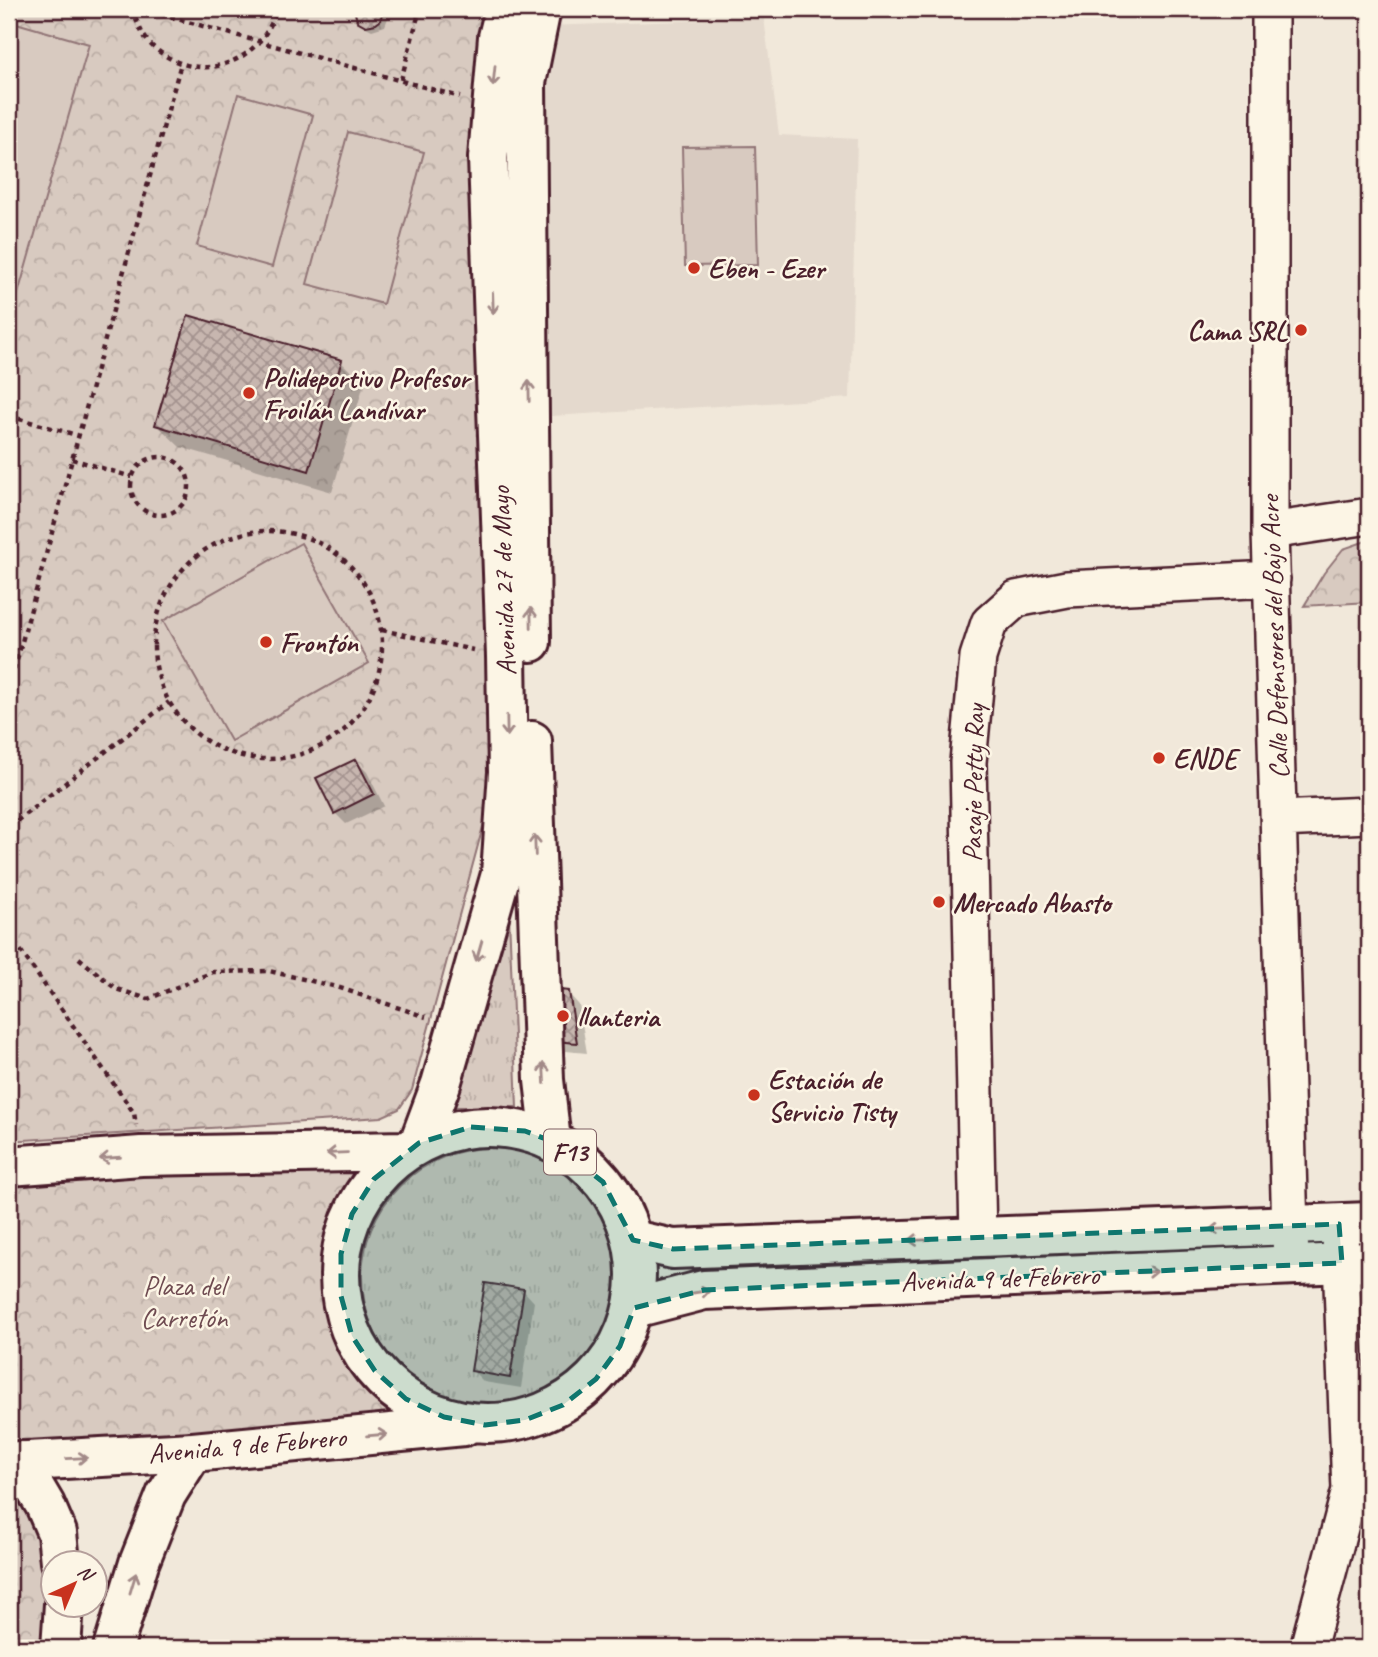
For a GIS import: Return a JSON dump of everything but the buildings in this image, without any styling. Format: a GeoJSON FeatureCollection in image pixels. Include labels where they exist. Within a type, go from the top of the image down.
{"type":"FeatureCollection","features":[{"type":"Feature","properties":{"kind":"main road","name":"Avenida 27 de Mayo"},"geometry":{"type":"LineString","coordinates":[[412,1147],[442,1084],[501,874],[508,772],[506,656],[488,158],[498,37],[505,9]]}},
{"type":"Feature","properties":{"kind":"main road","name":"Avenida 27 de Mayo"},"geometry":{"type":"LineString","coordinates":[[541,9],[526,83],[531,725],[544,1080],[551,1141]]}},
{"type":"Feature","properties":{"kind":"main road","name":"F13"},"geometry":{"type":"LineString","coordinates":[[471,1127],[498,1127],[525,1131],[551,1141],[579,1158],[603,1182],[621,1209],[633,1240],[637,1274],[634,1308],[620,1346],[596,1380],[564,1405],[525,1420],[485,1424],[444,1417],[406,1399],[375,1371],[352,1336],[341,1296],[341,1254],[352,1214],[374,1179],[412,1147],[444,1133],[471,1127]]}},
{"type":"Feature","properties":{"kind":"main road","name":"F13"},"geometry":{"type":"LineString","coordinates":[[9,1166],[141,1156],[412,1147]]}},
{"type":"Feature","properties":{"kind":"main road","name":"Avenida 9 de Febrero"},"geometry":{"type":"LineString","coordinates":[[633,1240],[673,1249],[1354,1223]]}},
{"type":"Feature","properties":{"kind":"main road","name":"Avenida 9 de Febrero"},"geometry":{"type":"LineString","coordinates":[[634,1308],[704,1290],[1355,1263]]}},
{"type":"Feature","properties":{"kind":"main road","name":"Avenida 9 de Febrero"},"geometry":{"type":"LineString","coordinates":[[14,1461],[193,1452],[485,1424]]}},
{"type":"Feature","properties":{"kind":"main road"},"geometry":{"type":"LineString","coordinates":[[113,1648],[139,1563],[166,1495],[193,1452]]}},
{"type":"Feature","properties":{"kind":"main road"},"geometry":{"type":"LineString","coordinates":[[14,1461],[45,1505],[57,1533],[58,1548]]}},
{"type":"Feature","properties":{"kind":"main road"},"geometry":{"type":"LineString","coordinates":[[61,1648],[63,1618]]}},
{"type":"Feature","properties":{"kind":"street","name":"Calle Defensores del Bajo Acre"},"geometry":{"type":"LineString","coordinates":[[1270,9],[1270,531],[1291,1266]]}},
{"type":"Feature","properties":{"kind":"street"},"geometry":{"type":"LineString","coordinates":[[1270,531],[1369,516]]}},
{"type":"Feature","properties":{"kind":"street","name":"Pasaje Petty Ray"},"geometry":{"type":"LineString","coordinates":[[978,1238],[968,762],[978,657],[989,623],[1016,599],[1067,589],[1272,579]]}},
{"type":"Feature","properties":{"kind":"street"},"geometry":{"type":"LineString","coordinates":[[1279,819],[1369,815]]}},
{"type":"Feature","properties":{"kind":"street"},"geometry":{"type":"LineString","coordinates":[[1308,1648],[1359,1493],[1354,1223]]}},
{"type":"Feature","properties":{"kind":"path"},"geometry":{"type":"LineString","coordinates":[[132,9],[141,32],[155,49],[181,63],[210,67],[229,63],[246,55],[261,41],[272,25],[277,9]]}},
{"type":"Feature","properties":{"kind":"path"},"geometry":{"type":"LineString","coordinates":[[141,9],[492,105]]}},
{"type":"Feature","properties":{"kind":"path"},"geometry":{"type":"LineString","coordinates":[[401,80],[420,9]]}},
{"type":"Feature","properties":{"kind":"path"},"geometry":{"type":"LineString","coordinates":[[9,689],[181,63]]}},
{"type":"Feature","properties":{"kind":"path"},"geometry":{"type":"LineString","coordinates":[[9,416],[80,436]]}},
{"type":"Feature","properties":{"kind":"path"},"geometry":{"type":"LineString","coordinates":[[152,457],[172,458],[186,471],[189,480],[187,499],[181,507],[164,515],[145,511],[132,496],[132,477],[136,468],[152,457]]}},
{"type":"Feature","properties":{"kind":"path"},"geometry":{"type":"LineString","coordinates":[[72,459],[132,477]]}},
{"type":"Feature","properties":{"kind":"path"},"geometry":{"type":"LineString","coordinates":[[275,531],[313,540],[346,562],[370,593],[382,630],[381,670],[366,706],[340,735],[306,754],[266,760],[228,753],[194,733],[169,702],[156,670],[154,635],[162,600],[181,571],[207,548],[240,534],[275,531]]}},
{"type":"Feature","properties":{"kind":"path"},"geometry":{"type":"LineString","coordinates":[[382,630],[506,656]]}},
{"type":"Feature","properties":{"kind":"path"},"geometry":{"type":"LineString","coordinates":[[9,827],[169,702]]}},
{"type":"Feature","properties":{"kind":"path"},"geometry":{"type":"LineString","coordinates":[[9,934],[134,1113],[141,1156]]}},
{"type":"Feature","properties":{"kind":"path"},"geometry":{"type":"LineString","coordinates":[[79,958],[116,989],[148,999],[213,972],[269,971],[337,987],[431,1019],[458,1024]]}},
{"type":"Feature","properties":{"kind":"highlighted area"},"geometry":{"type":"Polygon","coordinates":[[[471,1127],[525,1131],[551,1141],[603,1182],[633,1240],[673,1249],[1339,1224],[1342,1263],[704,1290],[634,1308],[620,1346],[596,1379],[563,1405],[525,1420],[485,1425],[444,1417],[406,1399],[375,1371],[352,1336],[341,1296],[341,1254],[352,1214],[374,1179],[419,1143],[471,1127]]]}},
{"type":"Feature","properties":{"kind":"shaded area","name":"Eben - Ezer"},"geometry":{"type":"Polygon","coordinates":[[[764,18],[779,135],[857,139],[850,398],[535,417],[534,95],[547,26],[764,18]]]}},
{"type":"Feature","properties":{"kind":"green space"},"geometry":{"type":"Polygon","coordinates":[[[9,9],[493,9],[502,756],[412,1090],[399,1109],[381,1117],[9,1141],[9,9]]]}},
{"type":"Feature","properties":{"kind":"green space"},"geometry":{"type":"Polygon","coordinates":[[[9,21],[89,44],[10,322],[9,322],[9,21]]]}},
{"type":"Feature","properties":{"kind":"green space"},"geometry":{"type":"Polygon","coordinates":[[[238,94],[313,115],[272,267],[197,246],[238,94]]]}},
{"type":"Feature","properties":{"kind":"green space"},"geometry":{"type":"Polygon","coordinates":[[[348,132],[424,152],[383,304],[307,284],[348,132]]]}},
{"type":"Feature","properties":{"kind":"green space"},"geometry":{"type":"Polygon","coordinates":[[[755,146],[758,265],[685,266],[682,147],[755,146]]]}},
{"type":"Feature","properties":{"kind":"green space"},"geometry":{"type":"Polygon","coordinates":[[[1369,540],[1369,602],[1304,606],[1324,573],[1343,549],[1369,540]]]}},
{"type":"Feature","properties":{"kind":"green space","name":"Frontón"},"geometry":{"type":"Polygon","coordinates":[[[301,543],[369,663],[231,741],[163,621],[301,543]]]}},
{"type":"Feature","properties":{"kind":"green space"},"geometry":{"type":"Polygon","coordinates":[[[507,869],[517,1107],[440,1107],[507,869]]]}},
{"type":"Feature","properties":{"kind":"green space"},"geometry":{"type":"Polygon","coordinates":[[[478,1148],[504,1148],[541,1157],[563,1169],[583,1185],[599,1205],[611,1227],[618,1252],[618,1302],[611,1327],[599,1349],[583,1369],[563,1385],[541,1397],[504,1406],[478,1406],[441,1397],[419,1385],[399,1369],[383,1349],[371,1327],[362,1290],[362,1264],[371,1227],[383,1205],[399,1185],[419,1169],[441,1157],[478,1148]]]}},
{"type":"Feature","properties":{"kind":"green space","name":"Plaza del Carretón"},"geometry":{"type":"Polygon","coordinates":[[[371,1156],[334,1210],[326,1230],[322,1250],[322,1295],[334,1341],[355,1380],[375,1399],[412,1419],[9,1443],[9,1181],[371,1156]]]}},
{"type":"Feature","properties":{"kind":"green space"},"geometry":{"type":"Polygon","coordinates":[[[9,1490],[31,1504],[45,1543],[46,1548],[38,1548],[38,1618],[51,1618],[49,1648],[9,1648],[9,1490]]]}},
{"type":"Feature","properties":{"kind":"place","name":"Eben - Ezer"},"geometry":{"type":"Point","coordinates":[694,268]}},
{"type":"Feature","properties":{"kind":"place","name":"Cama SRL"},"geometry":{"type":"Point","coordinates":[1301,330]}},
{"type":"Feature","properties":{"kind":"place","name":"Polideportivo Profesor Froilán Landívar"},"geometry":{"type":"Point","coordinates":[249,393]}},
{"type":"Feature","properties":{"kind":"place","name":"Frontón"},"geometry":{"type":"Point","coordinates":[266,642]}},
{"type":"Feature","properties":{"kind":"place","name":"ENDE"},"geometry":{"type":"Point","coordinates":[1159,758]}},
{"type":"Feature","properties":{"kind":"place","name":"Mercado Abasto"},"geometry":{"type":"Point","coordinates":[939,902]}},
{"type":"Feature","properties":{"kind":"place","name":"llanteria"},"geometry":{"type":"Point","coordinates":[563,1016]}},
{"type":"Feature","properties":{"kind":"place","name":"Estación de Servicio Tisty"},"geometry":{"type":"Point","coordinates":[754,1095]}}]}
